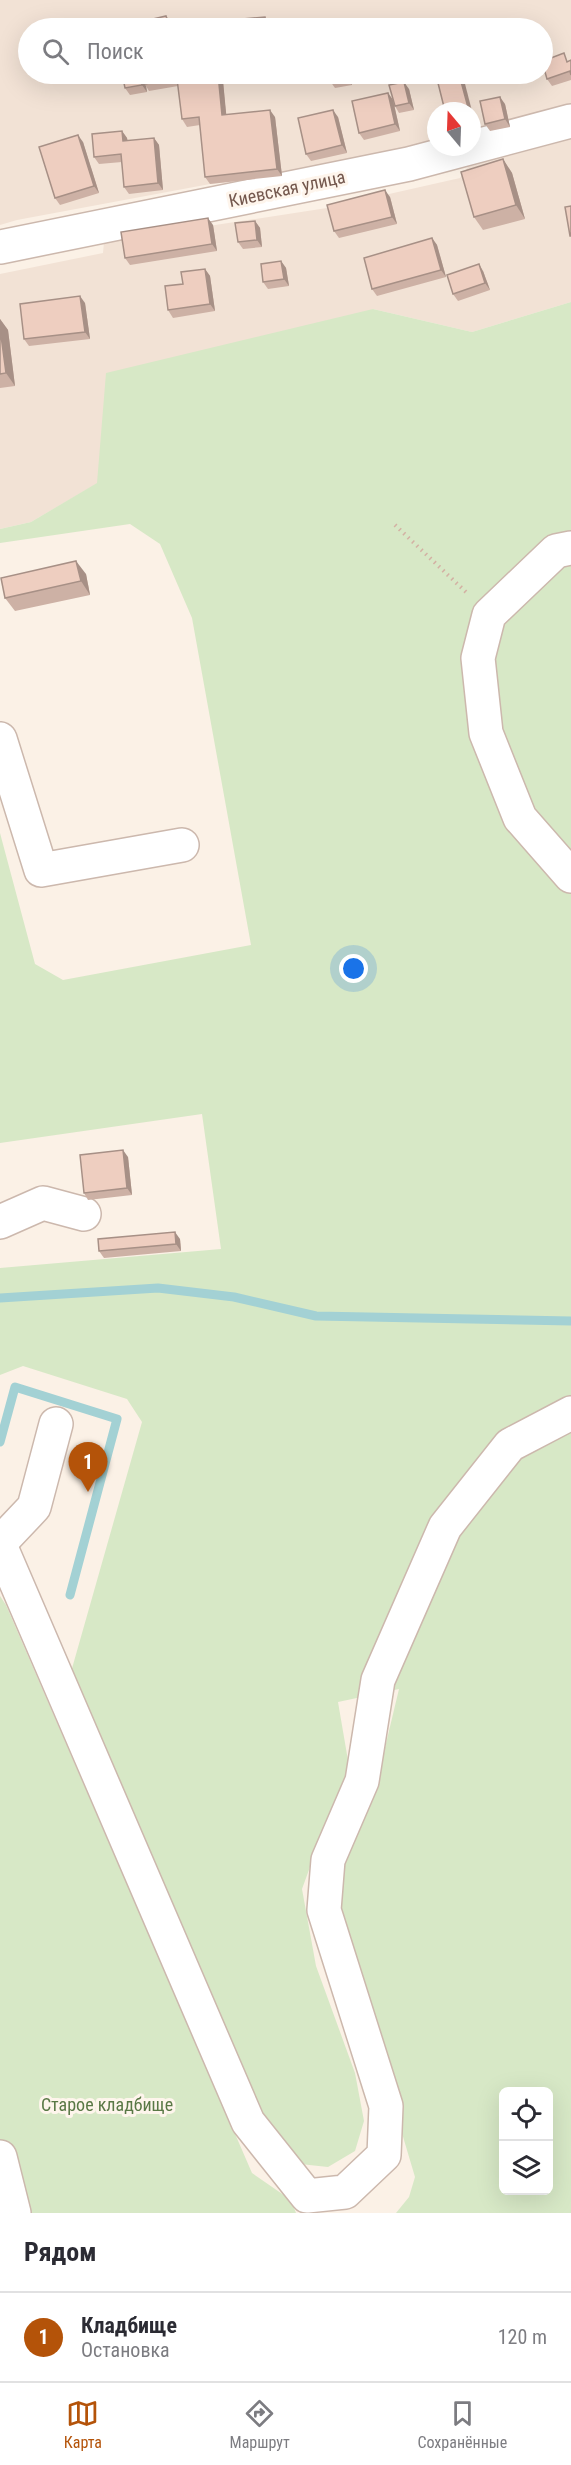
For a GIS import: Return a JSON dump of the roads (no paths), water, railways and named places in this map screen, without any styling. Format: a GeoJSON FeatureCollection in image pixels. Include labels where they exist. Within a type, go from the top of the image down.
{"type":"FeatureCollection","features":[{"type":"Feature","properties":{"kind":"street","name":"Киевская улица"},"geometry":{"type":"LineString","coordinates":[[0,248],[409,164],[571,121]]}},
{"type":"Feature","properties":{"kind":"street"},"geometry":{"type":"LineString","coordinates":[[571,548],[556,551],[489,615],[478,657],[486,733],[520,818],[571,876]]}},
{"type":"Feature","properties":{"kind":"street"},"geometry":{"type":"LineString","coordinates":[[0,739],[41,870],[182,846]]}},
{"type":"Feature","properties":{"kind":"street"},"geometry":{"type":"LineString","coordinates":[[0,1222],[43,1203],[84,1214]]}},
{"type":"Feature","properties":{"kind":"street"},"geometry":{"type":"LineString","coordinates":[[57,1424],[34,1507],[0,1544],[248,2122],[309,2205],[345,2192],[384,2155],[386,2106],[324,1910],[328,1860],[362,1781],[378,1680],[445,1527],[510,1445],[571,1413]]}},
{"type":"Feature","properties":{"kind":"street"},"geometry":{"type":"LineString","coordinates":[[0,2157],[14,2213]]}},
{"type":"Feature","properties":{"kind":"waterway"},"geometry":{"type":"LineString","coordinates":[[0,1298],[158,1288],[234,1297],[316,1316],[571,1321]]}},
{"type":"Feature","properties":{"kind":"waterway"},"geometry":{"type":"LineString","coordinates":[[0,1442],[15,1387],[117,1419],[70,1595]]}},
{"type":"Feature","properties":{"kind":"place","name":"Кладбище"},"geometry":{"type":"Point","coordinates":[88,1492]}},
{"type":"Feature","properties":{"kind":"park label","name":"Старое кладбище"},"geometry":{"type":"Point","coordinates":[107,2105]}}]}
